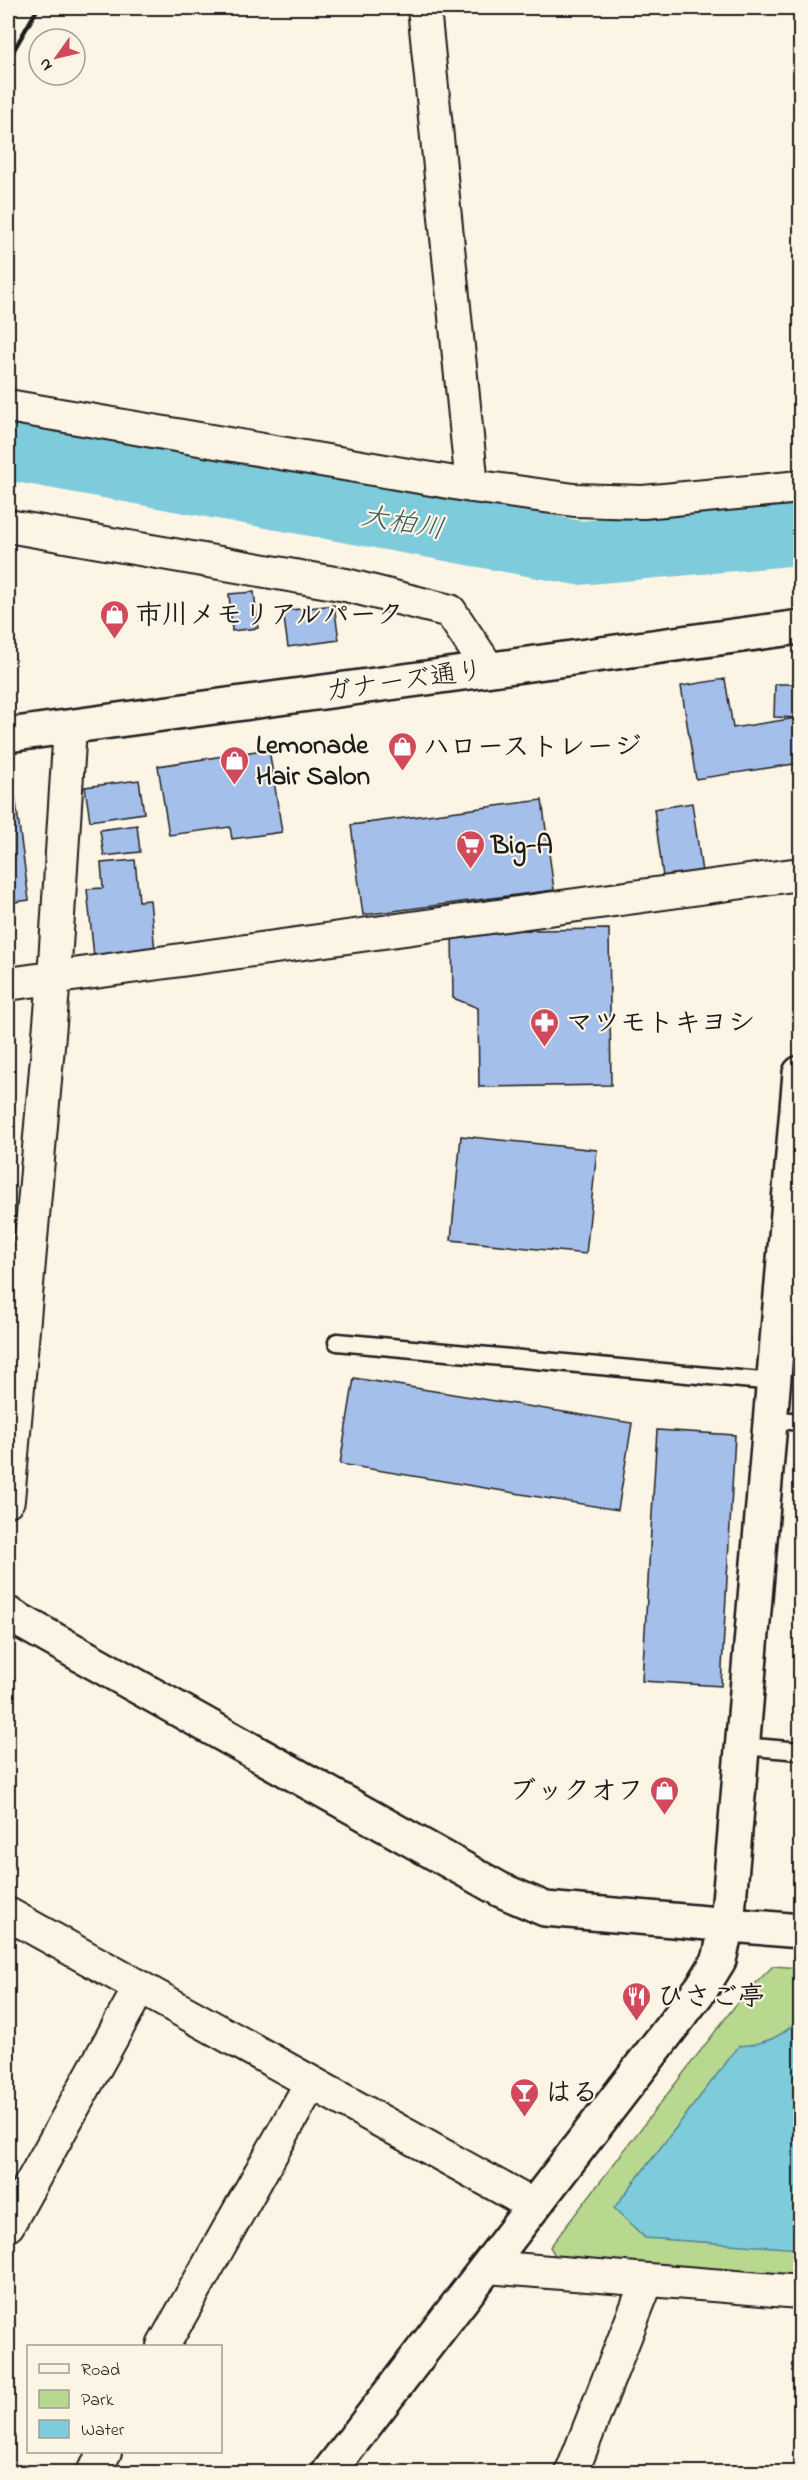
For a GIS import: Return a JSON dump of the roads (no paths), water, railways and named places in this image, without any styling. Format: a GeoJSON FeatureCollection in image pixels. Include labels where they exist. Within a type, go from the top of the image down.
{"type":"FeatureCollection","features":[{"type":"Feature","properties":{"kind":"street"},"geometry":{"type":"LineString","coordinates":[[424,8],[472,486]]}},
{"type":"Feature","properties":{"kind":"street"},"geometry":{"type":"LineString","coordinates":[[8,406],[472,486],[574,500],[643,502],[801,487]]}},
{"type":"Feature","properties":{"kind":"street"},"geometry":{"type":"LineString","coordinates":[[8,526],[346,585],[450,611],[488,668]]}},
{"type":"Feature","properties":{"kind":"street","name":"ガナーズ通り"},"geometry":{"type":"LineString","coordinates":[[8,735],[801,627]]}},
{"type":"Feature","properties":{"kind":"street"},"geometry":{"type":"LineString","coordinates":[[8,1500],[54,978],[70,727]]}},
{"type":"Feature","properties":{"kind":"street"},"geometry":{"type":"LineString","coordinates":[[8,984],[801,874]]}},
{"type":"Feature","properties":{"kind":"street"},"geometry":{"type":"LineString","coordinates":[[329,2472],[703,1986],[719,1960],[727,1925],[742,1746],[786,1420],[774,1382],[801,1073]]}},
{"type":"Feature","properties":{"kind":"street"},"geometry":{"type":"LineString","coordinates":[[8,1614],[501,1890],[545,1909],[801,1931]]}},
{"type":"Feature","properties":{"kind":"street"},"geometry":{"type":"LineString","coordinates":[[8,1914],[534,2206]]}},
{"type":"Feature","properties":{"kind":"street"},"geometry":{"type":"LineString","coordinates":[[8,2225],[140,1987]]}},
{"type":"Feature","properties":{"kind":"street"},"geometry":{"type":"LineString","coordinates":[[165,2345],[311,2083]]}},
{"type":"Feature","properties":{"kind":"street"},"geometry":{"type":"LineString","coordinates":[[487,2267],[647,2282],[801,2292]]}},
{"type":"Feature","properties":{"kind":"street"},"geometry":{"type":"LineString","coordinates":[[572,2472],[647,2282]]}},
{"type":"Feature","properties":{"kind":"street"},"geometry":{"type":"LineString","coordinates":[[93,2472],[104,2453]]}},
{"type":"Feature","properties":{"kind":"lane"},"geometry":{"type":"LineString","coordinates":[[337,1342],[774,1382]]}},
{"type":"Feature","properties":{"kind":"lane"},"geometry":{"type":"LineString","coordinates":[[742,1746],[801,1751]]}},
{"type":"Feature","properties":{"kind":"water"},"geometry":{"type":"Polygon","coordinates":[[[800,2020],[800,2249],[645,2238],[614,2208],[739,2046],[771,2039],[800,2020]]]}},
{"type":"Feature","properties":{"kind":"waterway","name":"大柏川"},"geometry":{"type":"LineString","coordinates":[[8,448],[579,553],[800,533]]}},
{"type":"Feature","properties":{"kind":"railway"},"geometry":{"type":"LineString","coordinates":[[8,13],[11,8]]}},
{"type":"Feature","properties":{"kind":"railway"},"geometry":{"type":"LineString","coordinates":[[8,60],[38,8]]}},
{"type":"Feature","properties":{"kind":"place","name":"市川メモリアルパーク"},"geometry":{"type":"Point","coordinates":[114,640]}},
{"type":"Feature","properties":{"kind":"place","name":"ハローストレージ"},"geometry":{"type":"Point","coordinates":[402,772]}},
{"type":"Feature","properties":{"kind":"place","name":"Lemonade Hair Salon"},"geometry":{"type":"Point","coordinates":[235,786]}},
{"type":"Feature","properties":{"kind":"place","name":"Big-A"},"geometry":{"type":"Point","coordinates":[470,870]}},
{"type":"Feature","properties":{"kind":"place","name":"マツモトキヨシ"},"geometry":{"type":"Point","coordinates":[545,1048]}},
{"type":"Feature","properties":{"kind":"place","name":"ブックオフ"},"geometry":{"type":"Point","coordinates":[665,1816]}},
{"type":"Feature","properties":{"kind":"place","name":"ひさご亭"},"geometry":{"type":"Point","coordinates":[636,2022]}},
{"type":"Feature","properties":{"kind":"place","name":"はる"},"geometry":{"type":"Point","coordinates":[524,2118]}}]}
